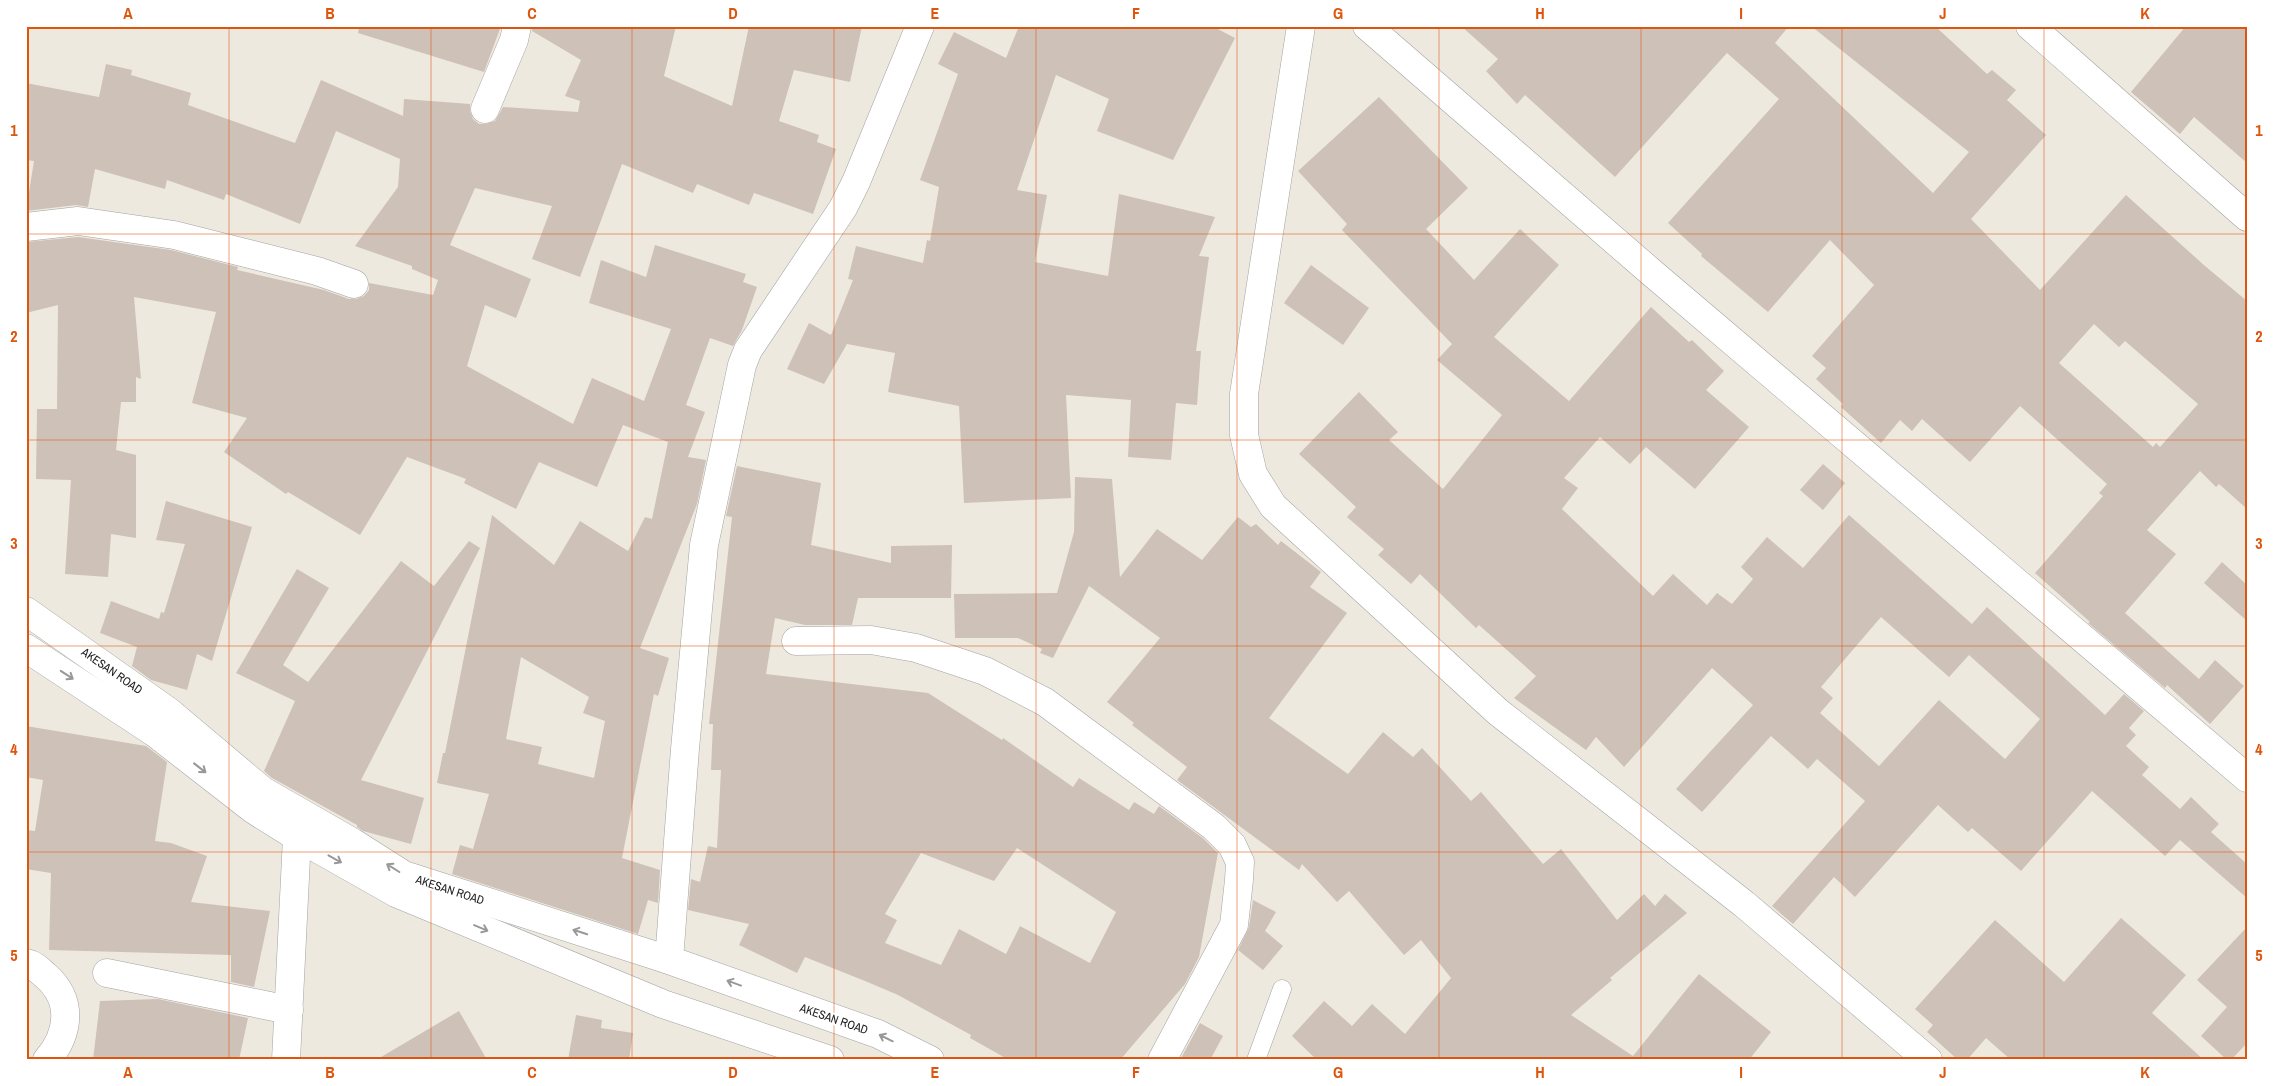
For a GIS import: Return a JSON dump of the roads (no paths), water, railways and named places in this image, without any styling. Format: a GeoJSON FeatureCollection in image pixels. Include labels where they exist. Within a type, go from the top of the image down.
{"type":"FeatureCollection","features":[{"type":"Feature","properties":{"kind":"street"},"geometry":{"type":"LineString","coordinates":[[485,109],[514,40],[517,26]]}},
{"type":"Feature","properties":{"kind":"street"},"geometry":{"type":"LineString","coordinates":[[669,960],[685,750],[704,545],[742,365],[748,350],[843,208],[856,182],[920,26]]}},
{"type":"Feature","properties":{"kind":"street"},"geometry":{"type":"LineString","coordinates":[[1301,26],[1244,394],[1244,435],[1253,474],[1273,506],[1498,712],[1744,904],[1928,1060]]}},
{"type":"Feature","properties":{"kind":"street"},"geometry":{"type":"LineString","coordinates":[[1367,26],[1651,272],[2247,778]]}},
{"type":"Feature","properties":{"kind":"street"},"geometry":{"type":"LineString","coordinates":[[2030,26],[2247,217]]}},
{"type":"Feature","properties":{"kind":"street"},"geometry":{"type":"LineString","coordinates":[[26,227],[78,221],[174,235],[318,271],[354,284]]}},
{"type":"Feature","properties":{"kind":"street","name":"AKESAN ROAD"},"geometry":{"type":"LineString","coordinates":[[26,611],[168,711],[213,751],[263,791],[337,833],[404,875],[669,960],[878,1034],[930,1060]]}},
{"type":"Feature","properties":{"kind":"street"},"geometry":{"type":"LineString","coordinates":[[796,641],[871,640],[916,648],[985,671],[1045,702],[1214,828],[1232,845],[1240,862],[1240,880],[1234,925],[1162,1060]]}},
{"type":"Feature","properties":{"kind":"street","name":"AKESAN ROAD"},"geometry":{"type":"LineString","coordinates":[[28,656],[155,733],[254,810],[297,837],[396,893],[663,1004],[830,1060]]}},
{"type":"Feature","properties":{"kind":"street"},"geometry":{"type":"LineString","coordinates":[[286,1060],[297,837]]}},
{"type":"Feature","properties":{"kind":"street"},"geometry":{"type":"LineString","coordinates":[[26,963],[34,965],[56,984],[64,997],[66,1009],[64,1026],[54,1051],[48,1060]]}},
{"type":"Feature","properties":{"kind":"street"},"geometry":{"type":"LineString","coordinates":[[107,973],[289,1010]]}},
{"type":"Feature","properties":{"kind":"lane"},"geometry":{"type":"LineString","coordinates":[[1256,1060],[1282,989]]}}]}
